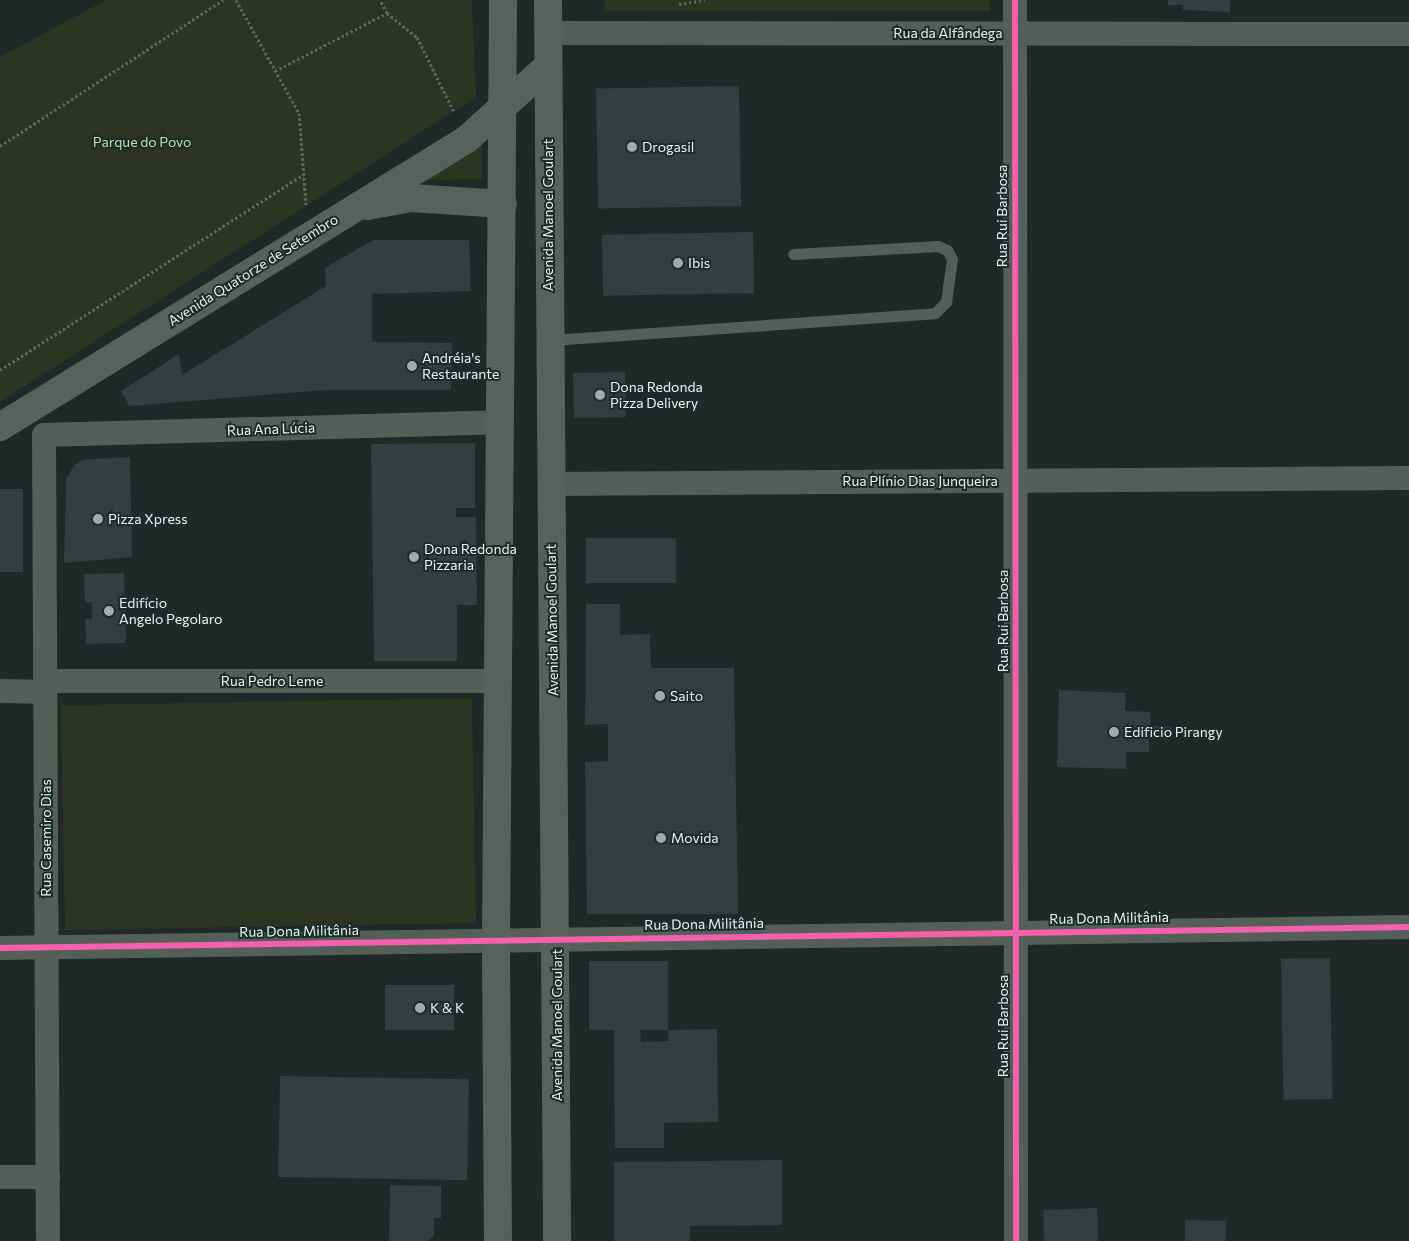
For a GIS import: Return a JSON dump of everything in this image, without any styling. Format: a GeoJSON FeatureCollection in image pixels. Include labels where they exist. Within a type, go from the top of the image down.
{"type":"FeatureCollection","features":[{"type":"Feature","properties":{"kind":"main road"},"geometry":{"type":"LineString","coordinates":[[498,1241],[496,939],[499,422],[503,204],[503,0]]}},
{"type":"Feature","properties":{"kind":"main road","name":"Avenida Manoel Goulart"},"geometry":{"type":"LineString","coordinates":[[548,0],[546,33],[557,938],[557,1241]]}},
{"type":"Feature","properties":{"kind":"main road","name":"Avenida Quatorze de Setembro"},"geometry":{"type":"LineString","coordinates":[[0,427],[467,139],[547,67]]}},
{"type":"Feature","properties":{"kind":"main road"},"geometry":{"type":"LineString","coordinates":[[353,208],[411,198],[503,204]]}},
{"type":"Feature","properties":{"kind":"street","name":"Rua Rui Barbosa"},"geometry":{"type":"LineString","coordinates":[[1015,0],[1016,1241]]}},
{"type":"Feature","properties":{"kind":"street","name":"Rua da Alfândega"},"geometry":{"type":"LineString","coordinates":[[546,33],[1409,34]]}},
{"type":"Feature","properties":{"kind":"street"},"geometry":{"type":"LineString","coordinates":[[28,409],[44,435]]}},
{"type":"Feature","properties":{"kind":"street","name":"Rua Ana Lúcia"},"geometry":{"type":"LineString","coordinates":[[44,435],[499,422]]}},
{"type":"Feature","properties":{"kind":"street","name":"Rua Casemiro Dias"},"geometry":{"type":"LineString","coordinates":[[44,435],[48,1241]]}},
{"type":"Feature","properties":{"kind":"street","name":"Rua Plínio Dias Junqueira"},"geometry":{"type":"LineString","coordinates":[[550,484],[1409,478]]}},
{"type":"Feature","properties":{"kind":"street","name":"Rua Pedro Leme"},"geometry":{"type":"LineString","coordinates":[[0,692],[45,687],[498,681]]}},
{"type":"Feature","properties":{"kind":"street","name":"Rua Dona Militânia"},"geometry":{"type":"LineString","coordinates":[[0,948],[1015,931],[1409,927]]}},
{"type":"Feature","properties":{"kind":"street"},"geometry":{"type":"LineString","coordinates":[[0,1177],[48,1177]]}},
{"type":"Feature","properties":{"kind":"lane"},"geometry":{"type":"LineString","coordinates":[[549,340],[935,313],[946,302],[952,259],[947,250],[938,246],[793,254]]}},
{"type":"Feature","properties":{"kind":"path"},"geometry":{"type":"LineString","coordinates":[[0,146],[224,0]]}},
{"type":"Feature","properties":{"kind":"path"},"geometry":{"type":"LineString","coordinates":[[236,0],[299,113],[306,205]]}},
{"type":"Feature","properties":{"kind":"path"},"geometry":{"type":"LineString","coordinates":[[380,0],[387,13],[417,37],[467,139]]}},
{"type":"Feature","properties":{"kind":"path"},"geometry":{"type":"LineString","coordinates":[[275,71],[387,13]]}},
{"type":"Feature","properties":{"kind":"path"},"geometry":{"type":"LineString","coordinates":[[0,370],[304,174]]}},
{"type":"Feature","properties":{"kind":"green space","name":"Parque do Povo"},"geometry":{"type":"Polygon","coordinates":[[[106,0],[472,0],[476,97],[0,402],[0,57],[106,0]]]}},
{"type":"Feature","properties":{"kind":"green space"},"geometry":{"type":"Polygon","coordinates":[[[605,0],[990,0],[990,11],[605,11],[605,0]]]}},
{"type":"Feature","properties":{"kind":"green space"},"geometry":{"type":"Polygon","coordinates":[[[482,145],[482,179],[423,180],[482,145]]]}},
{"type":"Feature","properties":{"kind":"green space"},"geometry":{"type":"Polygon","coordinates":[[[472,698],[476,923],[65,930],[61,705],[472,698]]]}},
{"type":"Feature","properties":{"kind":"building"},"geometry":{"type":"Polygon","coordinates":[[[1168,0],[1230,0],[1230,12],[1183,10],[1183,5],[1168,5],[1168,0]]]}},
{"type":"Feature","properties":{"kind":"building"},"geometry":{"type":"Polygon","coordinates":[[[739,86],[741,206],[598,208],[596,88],[739,86]]]}},
{"type":"Feature","properties":{"kind":"building","name":"Ibis"},"geometry":{"type":"Polygon","coordinates":[[[753,232],[754,293],[603,296],[602,235],[753,232]]]}},
{"type":"Feature","properties":{"kind":"building"},"geometry":{"type":"Polygon","coordinates":[[[373,240],[469,240],[471,291],[372,294],[372,342],[452,343],[451,390],[325,390],[129,406],[121,391],[179,354],[182,375],[326,286],[325,268],[373,240]]]}},
{"type":"Feature","properties":{"kind":"building","name":"Dona Redonda Pizza Delivery"},"geometry":{"type":"Polygon","coordinates":[[[625,372],[626,417],[574,418],[573,373],[625,372]]]}},
{"type":"Feature","properties":{"kind":"building"},"geometry":{"type":"Polygon","coordinates":[[[475,443],[475,508],[456,508],[456,517],[476,517],[477,605],[457,605],[457,661],[374,661],[371,444],[475,443]]]}},
{"type":"Feature","properties":{"kind":"building","name":"Pizza Xpress"},"geometry":{"type":"Polygon","coordinates":[[[130,457],[132,557],[64,563],[66,480],[74,465],[82,460],[130,457]]]}},
{"type":"Feature","properties":{"kind":"building"},"geometry":{"type":"Polygon","coordinates":[[[0,489],[23,489],[23,572],[0,572],[0,489]]]}},
{"type":"Feature","properties":{"kind":"building"},"geometry":{"type":"Polygon","coordinates":[[[586,538],[676,538],[676,583],[586,583],[586,538]]]}},
{"type":"Feature","properties":{"kind":"building","name":"Edifício Angelo Pegolaro"},"geometry":{"type":"Polygon","coordinates":[[[124,573],[126,643],[86,644],[85,619],[92,619],[92,602],[85,602],[84,574],[124,573]]]}},
{"type":"Feature","properties":{"kind":"building"},"geometry":{"type":"Polygon","coordinates":[[[586,604],[620,604],[620,635],[650,634],[651,668],[734,668],[738,914],[587,914],[585,762],[608,761],[608,724],[585,725],[586,604]]]}},
{"type":"Feature","properties":{"kind":"building","name":"Edificio Pirangy"},"geometry":{"type":"Polygon","coordinates":[[[1059,690],[1126,693],[1125,711],[1151,712],[1150,726],[1171,727],[1171,739],[1149,738],[1149,752],[1126,752],[1126,769],[1057,767],[1059,690]]]}},
{"type":"Feature","properties":{"kind":"building"},"geometry":{"type":"Polygon","coordinates":[[[1330,958],[1332,1099],[1283,1100],[1281,959],[1330,958]]]}},
{"type":"Feature","properties":{"kind":"building"},"geometry":{"type":"Polygon","coordinates":[[[589,961],[668,961],[668,1030],[717,1029],[718,1122],[664,1123],[664,1148],[615,1148],[614,1030],[589,1030],[589,961]],[[640,1030],[641,1042],[669,1041],[668,1030],[640,1030]]]}},
{"type":"Feature","properties":{"kind":"building"},"geometry":{"type":"Polygon","coordinates":[[[385,985],[454,985],[454,1030],[385,1030],[385,985]]]}},
{"type":"Feature","properties":{"kind":"building"},"geometry":{"type":"Polygon","coordinates":[[[280,1076],[469,1079],[467,1180],[278,1177],[280,1076]]]}},
{"type":"Feature","properties":{"kind":"building"},"geometry":{"type":"Polygon","coordinates":[[[782,1160],[782,1225],[690,1226],[690,1241],[614,1241],[614,1162],[782,1160]]]}},
{"type":"Feature","properties":{"kind":"building"},"geometry":{"type":"Polygon","coordinates":[[[390,1185],[441,1186],[441,1218],[434,1218],[434,1236],[427,1241],[389,1241],[390,1185]]]}},
{"type":"Feature","properties":{"kind":"building"},"geometry":{"type":"Polygon","coordinates":[[[1097,1208],[1098,1241],[1044,1241],[1043,1210],[1097,1208]]]}},
{"type":"Feature","properties":{"kind":"building"},"geometry":{"type":"Polygon","coordinates":[[[1185,1220],[1226,1221],[1226,1241],[1185,1241],[1185,1220]]]}},
{"type":"Feature","properties":{"kind":"cycle path"},"geometry":{"type":"LineString","coordinates":[[1015,0],[1016,1241]]}},
{"type":"Feature","properties":{"kind":"cycle path"},"geometry":{"type":"LineString","coordinates":[[0,948],[1409,927]]}},
{"type":"Feature","properties":{"kind":"place","name":"Drogasil"},"geometry":{"type":"Point","coordinates":[632,147]}},
{"type":"Feature","properties":{"kind":"place","name":"Ibis"},"geometry":{"type":"Point","coordinates":[678,263]}},
{"type":"Feature","properties":{"kind":"place","name":"Andréia's Restaurante"},"geometry":{"type":"Point","coordinates":[412,366]}},
{"type":"Feature","properties":{"kind":"place","name":"Dona Redonda Pizza Delivery"},"geometry":{"type":"Point","coordinates":[600,395]}},
{"type":"Feature","properties":{"kind":"place","name":"Pizza Xpress"},"geometry":{"type":"Point","coordinates":[98,519]}},
{"type":"Feature","properties":{"kind":"place","name":"Dona Redonda Pizzaria"},"geometry":{"type":"Point","coordinates":[414,557]}},
{"type":"Feature","properties":{"kind":"place","name":"Edifício Angelo Pegolaro"},"geometry":{"type":"Point","coordinates":[109,611]}},
{"type":"Feature","properties":{"kind":"place","name":"Saito"},"geometry":{"type":"Point","coordinates":[660,696]}},
{"type":"Feature","properties":{"kind":"place","name":"Edificio Pirangy"},"geometry":{"type":"Point","coordinates":[1114,732]}},
{"type":"Feature","properties":{"kind":"place","name":"Movida"},"geometry":{"type":"Point","coordinates":[661,838]}},
{"type":"Feature","properties":{"kind":"place","name":"K & K"},"geometry":{"type":"Point","coordinates":[420,1008]}}]}
